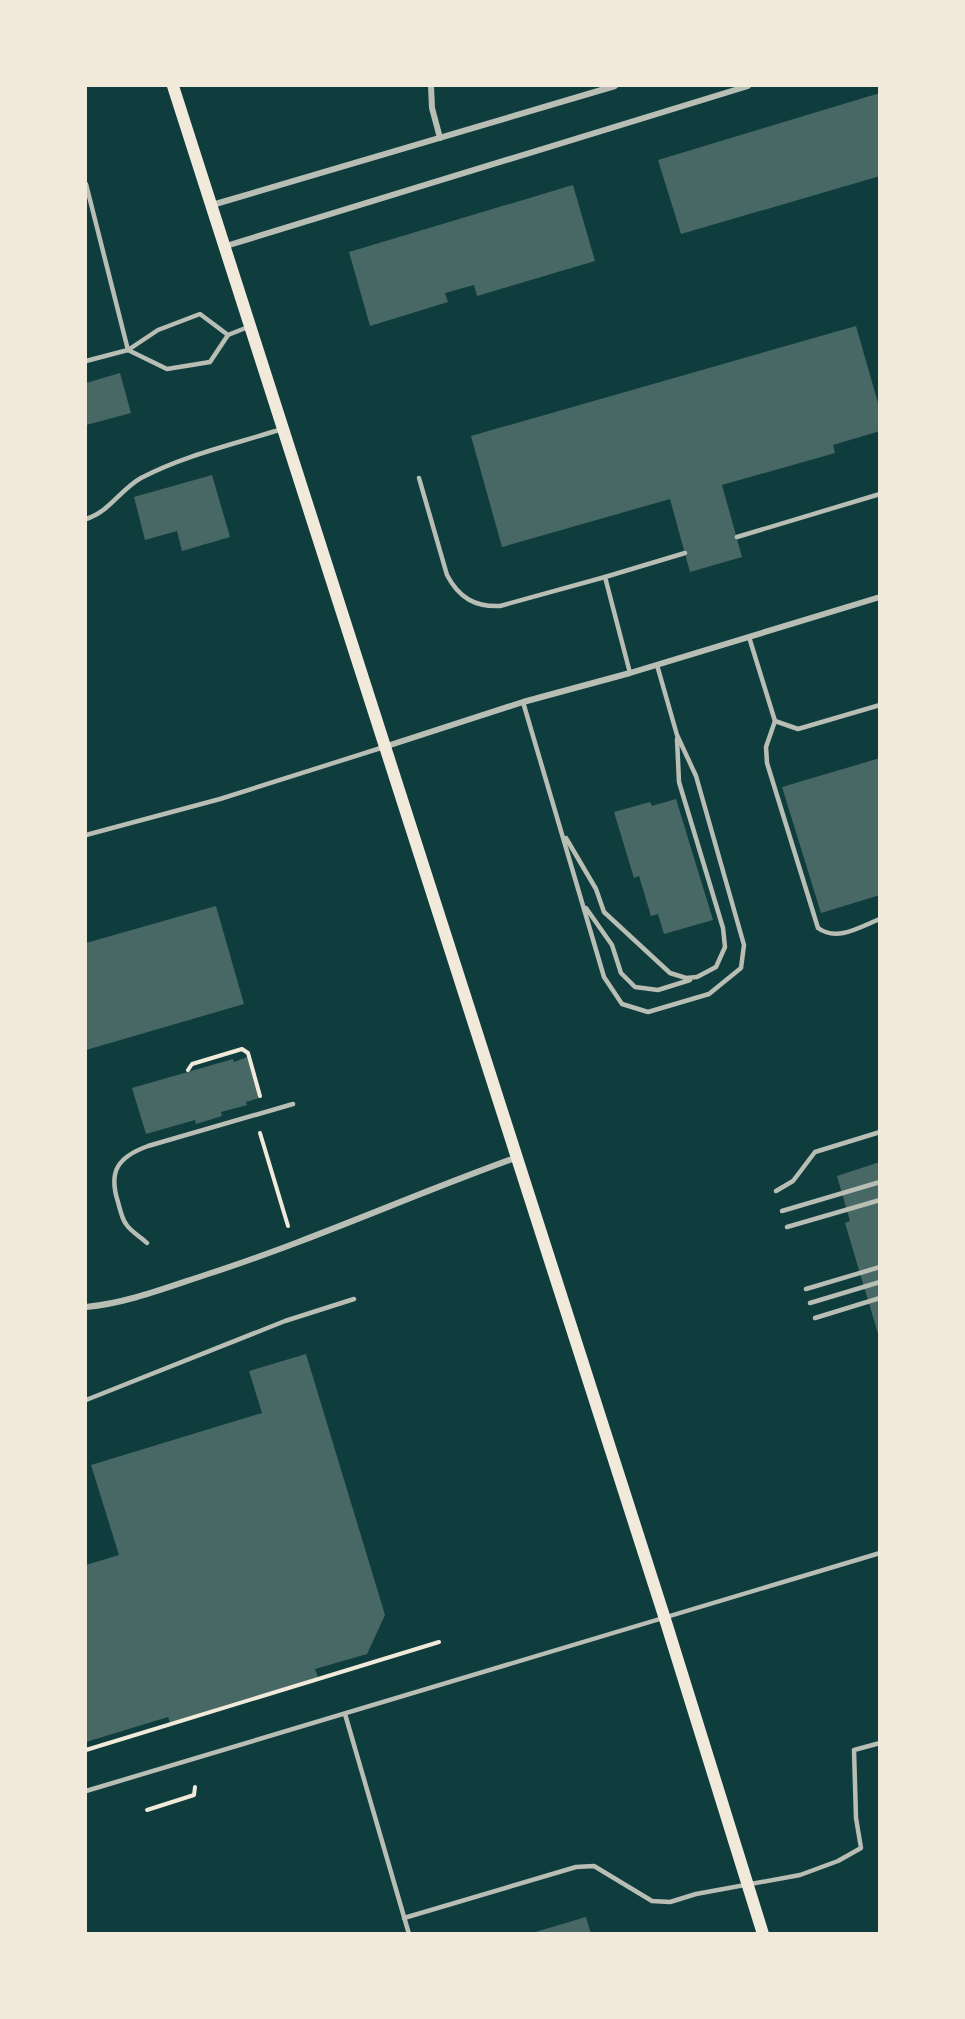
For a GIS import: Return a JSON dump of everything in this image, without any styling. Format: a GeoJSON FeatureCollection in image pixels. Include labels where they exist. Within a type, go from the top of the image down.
{"type":"FeatureCollection","features":[{"type":"Feature","properties":{"kind":"main road"},"geometry":{"type":"LineString","coordinates":[[173,86],[226,246],[282,429],[515,1158],[665,1619],[763,1934]]}},
{"type":"Feature","properties":{"kind":"street"},"geometry":{"type":"LineString","coordinates":[[431,86],[432,108],[440,138]]}},
{"type":"Feature","properties":{"kind":"street"},"geometry":{"type":"LineString","coordinates":[[212,205],[615,86]]}},
{"type":"Feature","properties":{"kind":"street"},"geometry":{"type":"LineString","coordinates":[[226,246],[748,86]]}},
{"type":"Feature","properties":{"kind":"street"},"geometry":{"type":"LineString","coordinates":[[384,747],[523,702],[630,673],[879,597]]}},
{"type":"Feature","properties":{"kind":"street"},"geometry":{"type":"LineString","coordinates":[[86,1307],[107,1305],[161,1290],[250,1261],[515,1158]]}},
{"type":"Feature","properties":{"kind":"lane"},"geometry":{"type":"LineString","coordinates":[[86,184],[128,350],[167,369],[210,362],[228,335],[251,326]]}},
{"type":"Feature","properties":{"kind":"lane"},"geometry":{"type":"LineString","coordinates":[[86,361],[128,350],[158,330],[200,314],[228,335]]}},
{"type":"Feature","properties":{"kind":"lane"},"geometry":{"type":"LineString","coordinates":[[86,519],[116,501],[138,479],[172,464],[282,429]]}},
{"type":"Feature","properties":{"kind":"lane"},"geometry":{"type":"LineString","coordinates":[[419,478],[447,575],[454,589],[468,601],[484,606],[501,606],[685,553]]}},
{"type":"Feature","properties":{"kind":"lane"},"geometry":{"type":"LineString","coordinates":[[737,537],[879,494]]}},
{"type":"Feature","properties":{"kind":"lane"},"geometry":{"type":"LineString","coordinates":[[605,577],[630,673]]}},
{"type":"Feature","properties":{"kind":"lane"},"geometry":{"type":"LineString","coordinates":[[749,637],[775,721],[766,747],[768,763],[818,928],[827,934],[837,935],[879,919]]}},
{"type":"Feature","properties":{"kind":"lane"},"geometry":{"type":"LineString","coordinates":[[523,702],[604,977],[622,1005],[648,1012],[709,994],[741,968],[744,945],[743,932],[696,776],[677,735],[657,665]]}},
{"type":"Feature","properties":{"kind":"lane"},"geometry":{"type":"LineString","coordinates":[[775,721],[798,729],[879,705]]}},
{"type":"Feature","properties":{"kind":"lane"},"geometry":{"type":"LineString","coordinates":[[583,903],[612,945],[621,973],[635,987],[658,990],[697,977],[716,967],[725,947],[723,927],[679,782],[677,735]]}},
{"type":"Feature","properties":{"kind":"lane"},"geometry":{"type":"LineString","coordinates":[[86,836],[220,799],[384,747]]}},
{"type":"Feature","properties":{"kind":"lane"},"geometry":{"type":"LineString","coordinates":[[562,831],[596,889],[604,912],[670,974],[686,978],[697,977]]}},
{"type":"Feature","properties":{"kind":"lane"},"geometry":{"type":"LineString","coordinates":[[147,1243],[126,1225],[115,1192],[114,1176],[119,1162],[131,1152],[148,1146],[294,1104]]}},
{"type":"Feature","properties":{"kind":"lane"},"geometry":{"type":"LineString","coordinates":[[776,1191],[793,1181],[815,1152],[879,1132]]}},
{"type":"Feature","properties":{"kind":"lane"},"geometry":{"type":"LineString","coordinates":[[782,1211],[879,1182]]}},
{"type":"Feature","properties":{"kind":"lane"},"geometry":{"type":"LineString","coordinates":[[788,1227],[879,1200]]}},
{"type":"Feature","properties":{"kind":"lane"},"geometry":{"type":"LineString","coordinates":[[806,1289],[879,1267]]}},
{"type":"Feature","properties":{"kind":"lane"},"geometry":{"type":"LineString","coordinates":[[810,1303],[879,1282]]}},
{"type":"Feature","properties":{"kind":"lane"},"geometry":{"type":"LineString","coordinates":[[814,1318],[879,1298]]}},
{"type":"Feature","properties":{"kind":"lane"},"geometry":{"type":"LineString","coordinates":[[86,1400],[285,1321],[354,1299]]}},
{"type":"Feature","properties":{"kind":"lane"},"geometry":{"type":"LineString","coordinates":[[86,1791],[879,1553]]}},
{"type":"Feature","properties":{"kind":"lane"},"geometry":{"type":"LineString","coordinates":[[345,1714],[409,1934]]}},
{"type":"Feature","properties":{"kind":"lane"},"geometry":{"type":"LineString","coordinates":[[404,1918],[576,1867],[594,1866],[652,1901],[670,1902],[696,1894],[800,1875],[838,1861],[861,1848],[856,1818],[854,1750],[879,1743]]}},
{"type":"Feature","properties":{"kind":"path"},"geometry":{"type":"LineString","coordinates":[[188,1070],[192,1064],[242,1049],[248,1053],[261,1100]]}},
{"type":"Feature","properties":{"kind":"path"},"geometry":{"type":"LineString","coordinates":[[259,1131],[285,1218]]}},
{"type":"Feature","properties":{"kind":"path"},"geometry":{"type":"LineString","coordinates":[[86,1750],[439,1642]]}},
{"type":"Feature","properties":{"kind":"path"},"geometry":{"type":"LineString","coordinates":[[147,1810],[194,1795],[195,1787]]}},
{"type":"Feature","properties":{"kind":"building"},"geometry":{"type":"Polygon","coordinates":[[[880,93],[880,176],[681,234],[658,160],[880,93]]]}},
{"type":"Feature","properties":{"kind":"building"},"geometry":{"type":"Polygon","coordinates":[[[573,185],[595,261],[477,296],[474,285],[445,293],[448,302],[370,326],[349,252],[573,185]]]}},
{"type":"Feature","properties":{"kind":"building"},"geometry":{"type":"Polygon","coordinates":[[[856,326],[880,410],[880,431],[833,445],[835,453],[722,485],[742,557],[690,572],[670,499],[502,547],[471,436],[856,326]]]}},
{"type":"Feature","properties":{"kind":"building"},"geometry":{"type":"Polygon","coordinates":[[[120,373],[131,413],[86,425],[86,383],[120,373]]]}},
{"type":"Feature","properties":{"kind":"building"},"geometry":{"type":"Polygon","coordinates":[[[212,475],[230,537],[182,551],[177,531],[145,540],[134,497],[212,475]]]}},
{"type":"Feature","properties":{"kind":"building"},"geometry":{"type":"Polygon","coordinates":[[[880,758],[880,895],[821,913],[782,787],[880,758]]]}},
{"type":"Feature","properties":{"kind":"building"},"geometry":{"type":"Polygon","coordinates":[[[676,799],[713,920],[664,934],[658,914],[651,916],[639,876],[634,878],[614,812],[650,802],[652,806],[676,799]]]}},
{"type":"Feature","properties":{"kind":"building"},"geometry":{"type":"Polygon","coordinates":[[[216,906],[244,1004],[86,1050],[86,943],[216,906]]]}},
{"type":"Feature","properties":{"kind":"building"},"geometry":{"type":"Polygon","coordinates":[[[247,1057],[259,1098],[246,1102],[247,1105],[221,1112],[222,1116],[196,1124],[195,1120],[146,1134],[132,1088],[247,1057]]]}},
{"type":"Feature","properties":{"kind":"building"},"geometry":{"type":"Polygon","coordinates":[[[880,1162],[879,1337],[845,1223],[850,1221],[837,1176],[880,1162]]]}},
{"type":"Feature","properties":{"kind":"building"},"geometry":{"type":"Polygon","coordinates":[[[306,1354],[385,1615],[367,1654],[315,1669],[318,1677],[170,1723],[168,1717],[86,1742],[86,1565],[119,1555],[91,1465],[262,1413],[249,1371],[306,1354]]]}},
{"type":"Feature","properties":{"kind":"building"},"geometry":{"type":"Polygon","coordinates":[[[586,1917],[591,1934],[532,1934],[532,1933],[586,1917]]]}}]}
